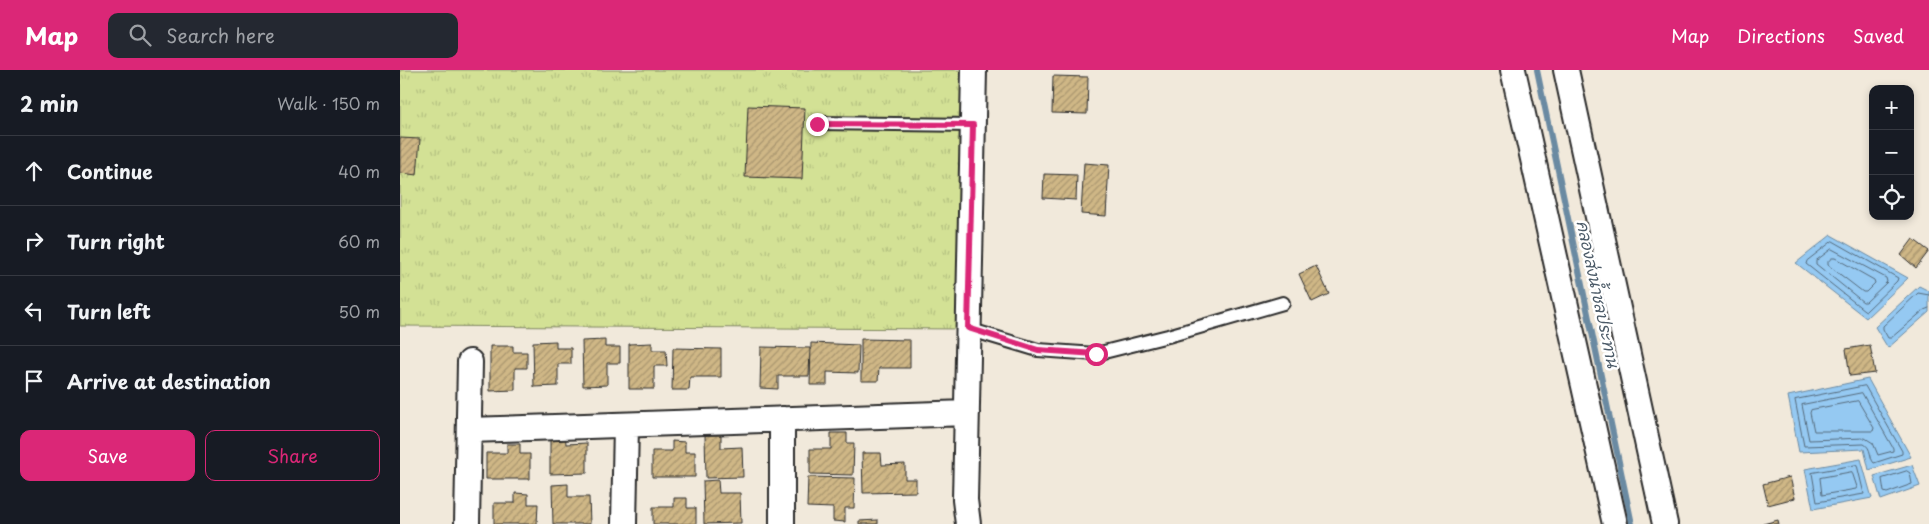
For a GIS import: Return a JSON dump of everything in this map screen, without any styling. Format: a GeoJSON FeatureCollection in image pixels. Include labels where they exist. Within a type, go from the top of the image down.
{"type":"FeatureCollection","features":[{"type":"Feature","properties":{"kind":"street"},"geometry":{"type":"LineString","coordinates":[[968,524],[965,500],[974,70]]}},
{"type":"Feature","properties":{"kind":"street"},"geometry":{"type":"LineString","coordinates":[[1513,70],[1615,524]]}},
{"type":"Feature","properties":{"kind":"street"},"geometry":{"type":"LineString","coordinates":[[1566,70],[1665,524]]}},
{"type":"Feature","properties":{"kind":"street"},"geometry":{"type":"LineString","coordinates":[[467,524],[470,362]]}},
{"type":"Feature","properties":{"kind":"street"},"geometry":{"type":"LineString","coordinates":[[469,430],[967,413]]}},
{"type":"Feature","properties":{"kind":"street"},"geometry":{"type":"LineString","coordinates":[[782,420],[782,524]]}},
{"type":"Feature","properties":{"kind":"street"},"geometry":{"type":"LineString","coordinates":[[624,524],[626,425]]}},
{"type":"Feature","properties":{"kind":"lane"},"geometry":{"type":"LineString","coordinates":[[817,124],[973,125]]}},
{"type":"Feature","properties":{"kind":"lane"},"geometry":{"type":"LineString","coordinates":[[968,328],[1038,350],[1096,354],[1168,336],[1283,302]]}},
{"type":"Feature","properties":{"kind":"green space"},"geometry":{"type":"Polygon","coordinates":[[[400,70],[974,70],[968,329],[400,326],[400,70]]]}},
{"type":"Feature","properties":{"kind":"water"},"geometry":{"type":"Polygon","coordinates":[[[1831,235],[1908,278],[1866,318],[1796,263],[1831,235]]]}},
{"type":"Feature","properties":{"kind":"water"},"geometry":{"type":"Polygon","coordinates":[[[1919,286],[1929,291],[1929,312],[1888,348],[1875,327],[1919,286]]]}},
{"type":"Feature","properties":{"kind":"water"},"geometry":{"type":"Polygon","coordinates":[[[1868,379],[1911,457],[1869,470],[1864,449],[1799,452],[1788,396],[1868,379]]]}},
{"type":"Feature","properties":{"kind":"water"},"geometry":{"type":"Polygon","coordinates":[[[1861,459],[1872,498],[1813,509],[1805,469],[1861,459]]]}},
{"type":"Feature","properties":{"kind":"water"},"geometry":{"type":"Polygon","coordinates":[[[1912,465],[1920,486],[1881,500],[1874,476],[1912,465]]]}},
{"type":"Feature","properties":{"kind":"building"},"geometry":{"type":"Polygon","coordinates":[[[1053,76],[1088,77],[1087,114],[1052,113],[1053,76]]]}},
{"type":"Feature","properties":{"kind":"building"},"geometry":{"type":"Polygon","coordinates":[[[748,106],[805,108],[802,179],[745,177],[748,106]]]}},
{"type":"Feature","properties":{"kind":"building"},"geometry":{"type":"Polygon","coordinates":[[[400,138],[420,139],[417,175],[400,173],[400,138]]]}},
{"type":"Feature","properties":{"kind":"building"},"geometry":{"type":"Polygon","coordinates":[[[1084,163],[1109,165],[1106,216],[1081,214],[1084,163]]]}},
{"type":"Feature","properties":{"kind":"building"},"geometry":{"type":"Polygon","coordinates":[[[1044,174],[1077,175],[1076,200],[1043,198],[1044,174]]]}},
{"type":"Feature","properties":{"kind":"building"},"geometry":{"type":"Polygon","coordinates":[[[1913,239],[1929,251],[1916,268],[1901,255],[1913,239]]]}},
{"type":"Feature","properties":{"kind":"building"},"geometry":{"type":"Polygon","coordinates":[[[1316,266],[1329,294],[1312,302],[1299,274],[1316,266]]]}},
{"type":"Feature","properties":{"kind":"building"},"geometry":{"type":"Polygon","coordinates":[[[861,339],[910,340],[910,368],[879,368],[878,381],[861,381],[861,339]]]}},
{"type":"Feature","properties":{"kind":"building"},"geometry":{"type":"Polygon","coordinates":[[[605,340],[605,347],[620,347],[620,363],[607,363],[607,385],[583,386],[582,341],[605,340]]]}},
{"type":"Feature","properties":{"kind":"building"},"geometry":{"type":"Polygon","coordinates":[[[556,341],[556,348],[571,348],[571,364],[558,364],[558,386],[534,387],[533,342],[556,341]]]}},
{"type":"Feature","properties":{"kind":"building"},"geometry":{"type":"Polygon","coordinates":[[[652,343],[652,350],[666,350],[667,366],[654,366],[654,389],[629,389],[629,344],[652,343]]]}},
{"type":"Feature","properties":{"kind":"building"},"geometry":{"type":"Polygon","coordinates":[[[811,343],[859,345],[858,373],[827,372],[827,385],[810,385],[811,343]]]}},
{"type":"Feature","properties":{"kind":"building"},"geometry":{"type":"Polygon","coordinates":[[[1870,345],[1875,373],[1850,376],[1846,349],[1870,345]]]}},
{"type":"Feature","properties":{"kind":"building"},"geometry":{"type":"Polygon","coordinates":[[[490,346],[513,346],[513,352],[527,352],[527,368],[515,368],[515,390],[490,391],[490,346]]]}},
{"type":"Feature","properties":{"kind":"building"},"geometry":{"type":"Polygon","coordinates":[[[761,347],[810,348],[809,376],[778,376],[778,389],[760,388],[761,347]]]}},
{"type":"Feature","properties":{"kind":"building"},"geometry":{"type":"Polygon","coordinates":[[[673,348],[721,349],[721,377],[690,377],[689,390],[672,390],[673,348]]]}},
{"type":"Feature","properties":{"kind":"building"},"geometry":{"type":"Polygon","coordinates":[[[550,431],[565,431],[566,444],[587,443],[587,473],[550,474],[550,431]]]}},
{"type":"Feature","properties":{"kind":"building"},"geometry":{"type":"Polygon","coordinates":[[[831,433],[847,433],[847,443],[854,443],[853,475],[810,474],[810,449],[831,449],[831,433]]]}},
{"type":"Feature","properties":{"kind":"building"},"geometry":{"type":"Polygon","coordinates":[[[705,435],[721,435],[721,448],[742,447],[743,477],[706,478],[705,435]]]}},
{"type":"Feature","properties":{"kind":"building"},"geometry":{"type":"Polygon","coordinates":[[[672,441],[685,442],[685,452],[695,452],[695,477],[652,477],[652,451],[672,451],[672,441]]]}},
{"type":"Feature","properties":{"kind":"building"},"geometry":{"type":"Polygon","coordinates":[[[507,444],[520,444],[520,454],[530,454],[530,479],[486,479],[486,453],[507,453],[507,444]]]}},
{"type":"Feature","properties":{"kind":"building"},"geometry":{"type":"Polygon","coordinates":[[[862,453],[881,453],[882,465],[905,464],[905,479],[916,479],[916,492],[863,493],[862,453]]]}},
{"type":"Feature","properties":{"kind":"building"},"geometry":{"type":"Polygon","coordinates":[[[808,477],[855,478],[854,508],[845,508],[845,522],[833,521],[833,508],[807,507],[808,477]]]}},
{"type":"Feature","properties":{"kind":"building"},"geometry":{"type":"Polygon","coordinates":[[[1790,477],[1795,498],[1768,505],[1763,484],[1790,477]]]}},
{"type":"Feature","properties":{"kind":"building"},"geometry":{"type":"Polygon","coordinates":[[[718,480],[719,493],[740,493],[741,523],[704,524],[703,481],[718,480]]]}},
{"type":"Feature","properties":{"kind":"building"},"geometry":{"type":"Polygon","coordinates":[[[568,484],[568,497],[589,497],[590,524],[553,524],[552,485],[568,484]]]}},
{"type":"Feature","properties":{"kind":"building"},"geometry":{"type":"Polygon","coordinates":[[[515,493],[528,494],[528,504],[538,504],[537,524],[494,524],[494,503],[515,503],[515,493]]]}},
{"type":"Feature","properties":{"kind":"building"},"geometry":{"type":"Polygon","coordinates":[[[674,498],[687,498],[687,508],[696,508],[696,524],[653,524],[653,507],[674,507],[674,498]]]}},
{"type":"Feature","properties":{"kind":"building"},"geometry":{"type":"Polygon","coordinates":[[[878,520],[878,524],[859,524],[859,521],[878,520]]]}},
{"type":"Feature","properties":{"kind":"building"},"geometry":{"type":"Polygon","coordinates":[[[1778,520],[1779,524],[1763,524],[1778,520]]]}},
{"type":"Feature","properties":{"kind":"waterway","name":"คลองส่งน้ำชลประทาน"},"geometry":{"type":"LineString","coordinates":[[1537,70],[1632,524]]}},
{"type":"Feature","properties":{"kind":"route"},"geometry":{"type":"LineString","coordinates":[[817,124],[973,125],[968,328],[1038,350],[1096,354]]}}]}
